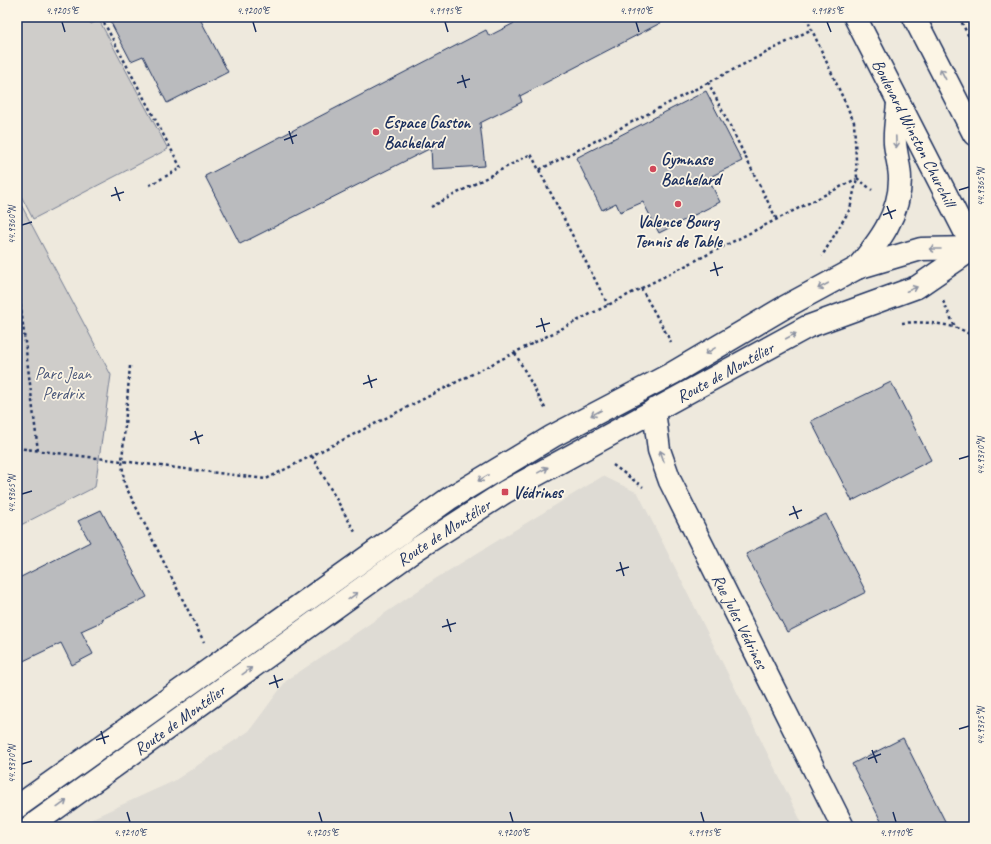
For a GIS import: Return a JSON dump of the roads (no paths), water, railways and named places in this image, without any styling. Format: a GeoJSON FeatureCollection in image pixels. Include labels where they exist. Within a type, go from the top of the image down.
{"type":"FeatureCollection","features":[{"type":"Feature","properties":{"kind":"main road","name":"Boulevard Winston Churchill"},"geometry":{"type":"LineString","coordinates":[[855,17],[974,248]]}},
{"type":"Feature","properties":{"kind":"main road"},"geometry":{"type":"LineString","coordinates":[[914,17],[966,110],[974,134]]}},
{"type":"Feature","properties":{"kind":"main road","name":"Route de Montélier"},"geometry":{"type":"LineString","coordinates":[[857,268],[880,240],[888,227],[894,208],[900,179],[895,141],[898,103]]}},
{"type":"Feature","properties":{"kind":"main road","name":"Route de Montélier"},"geometry":{"type":"LineString","coordinates":[[17,807],[450,498],[553,436],[678,370],[784,307],[857,268],[921,249],[974,248]]}},
{"type":"Feature","properties":{"kind":"main road","name":"Route de Montélier"},"geometry":{"type":"LineString","coordinates":[[30,827],[415,550],[505,492],[808,327],[917,287],[974,248]]}},
{"type":"Feature","properties":{"kind":"main road","name":"Rue Jules Védrines"},"geometry":{"type":"LineString","coordinates":[[654,410],[660,450],[676,493],[843,827]]}},
{"type":"Feature","properties":{"kind":"place","name":"Espace Gaston Bachelard"},"geometry":{"type":"Point","coordinates":[376,132]}},
{"type":"Feature","properties":{"kind":"place","name":"Gymnase Bachelard"},"geometry":{"type":"Point","coordinates":[653,169]}},
{"type":"Feature","properties":{"kind":"place","name":"Valence Bourg Tennis de Table"},"geometry":{"type":"Point","coordinates":[678,204]}},
{"type":"Feature","properties":{"kind":"place","name":"Védrines"},"geometry":{"type":"Point","coordinates":[505,492]}},
{"type":"Feature","properties":{"kind":"park label","name":"Parc Jean Perdrix"},"geometry":{"type":"Point","coordinates":[63,383]}}]}
